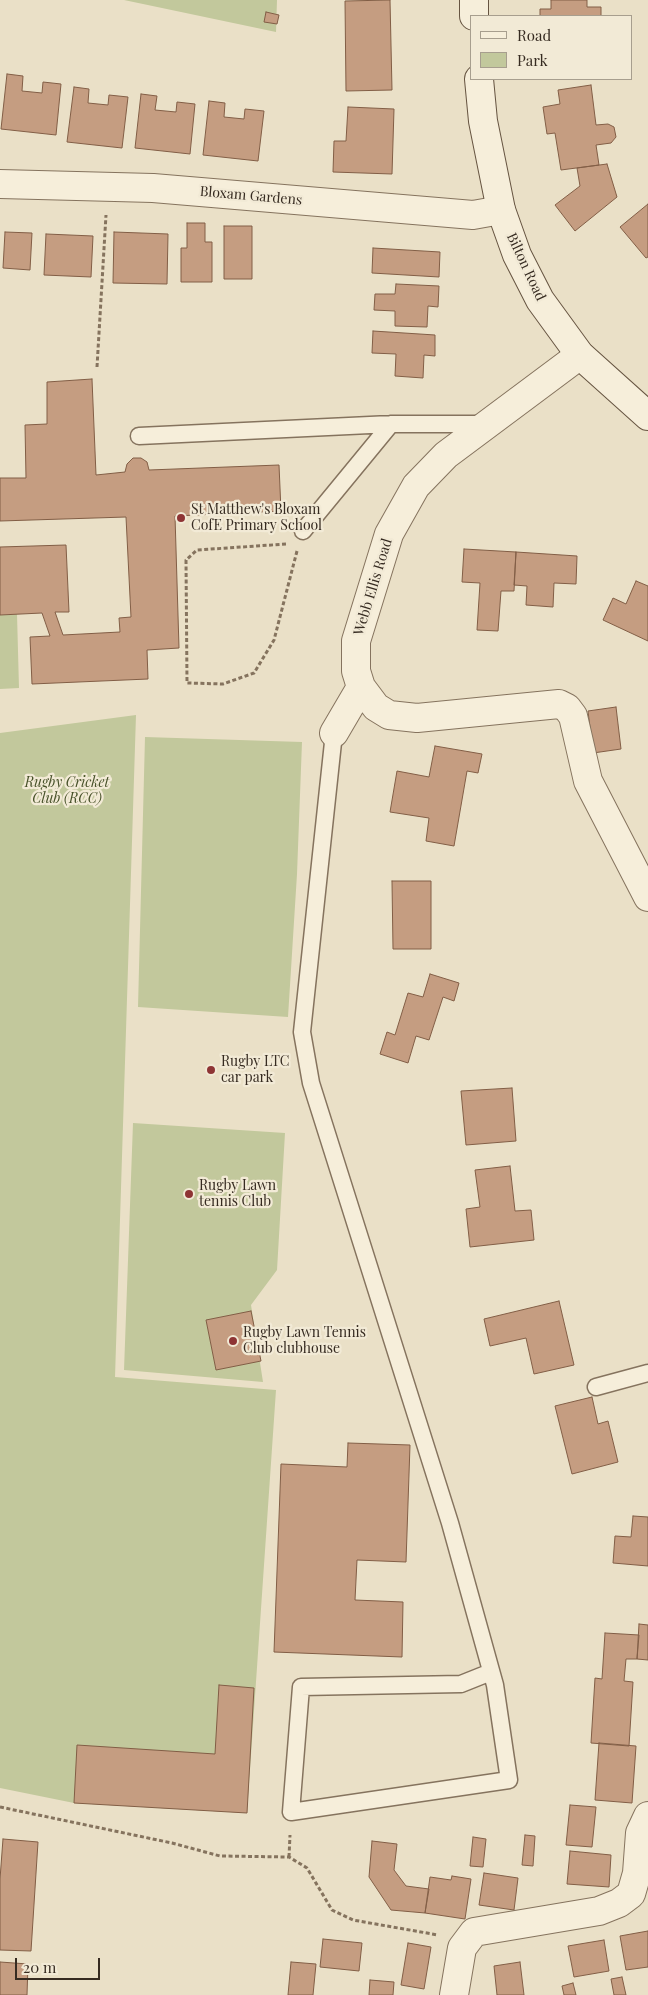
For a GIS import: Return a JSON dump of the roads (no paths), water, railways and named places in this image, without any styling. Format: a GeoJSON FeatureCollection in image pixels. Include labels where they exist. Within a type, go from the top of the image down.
{"type":"FeatureCollection","features":[{"type":"Feature","properties":{"kind":"street"},"geometry":{"type":"LineString","coordinates":[[474,0],[474,15]]}},
{"type":"Feature","properties":{"kind":"street","name":"Bilton Road"},"geometry":{"type":"LineString","coordinates":[[479,80],[483,121],[501,210],[518,255],[540,300],[580,355],[648,416]]}},
{"type":"Feature","properties":{"kind":"street","name":"Bloxam Gardens"},"geometry":{"type":"LineString","coordinates":[[0,184],[153,188],[473,215],[501,210]]}},
{"type":"Feature","properties":{"kind":"street","name":"Webb Ellis Road"},"geometry":{"type":"LineString","coordinates":[[580,355],[446,455],[416,486],[389,534],[356,641],[356,671],[361,687],[376,707],[389,715],[417,718],[558,704],[567,708],[573,716],[588,781],[648,897]]}},
{"type":"Feature","properties":{"kind":"street"},"geometry":{"type":"LineString","coordinates":[[334,733],[361,687]]}},
{"type":"Feature","properties":{"kind":"street"},"geometry":{"type":"LineString","coordinates":[[454,1995],[462,1948],[474,1932],[599,1912],[631,1894],[636,1873],[640,1833],[648,1816]]}},
{"type":"Feature","properties":{"kind":"lane"},"geometry":{"type":"LineString","coordinates":[[139,436],[391,424],[486,424]]}},
{"type":"Feature","properties":{"kind":"lane"},"geometry":{"type":"LineString","coordinates":[[301,537],[391,424]]}},
{"type":"Feature","properties":{"kind":"lane"},"geometry":{"type":"LineString","coordinates":[[334,733],[302,1032],[311,1084],[450,1523],[492,1672],[509,1780],[291,1812],[301,1687],[461,1684],[492,1672]]}},
{"type":"Feature","properties":{"kind":"lane"},"geometry":{"type":"LineString","coordinates":[[596,1387],[648,1373]]}},
{"type":"Feature","properties":{"kind":"place","name":"St Matthew's Bloxam CofE Primary School"},"geometry":{"type":"Point","coordinates":[181,518]}},
{"type":"Feature","properties":{"kind":"place","name":"Rugby LTC car park"},"geometry":{"type":"Point","coordinates":[211,1070]}},
{"type":"Feature","properties":{"kind":"place","name":"Rugby Lawn tennis Club"},"geometry":{"type":"Point","coordinates":[189,1194]}},
{"type":"Feature","properties":{"kind":"place","name":"Rugby Lawn Tennis Club clubhouse"},"geometry":{"type":"Point","coordinates":[233,1341]}},
{"type":"Feature","properties":{"kind":"park label","name":"Rugby Cricket Club (RCC)"},"geometry":{"type":"Point","coordinates":[67,792]}}]}
